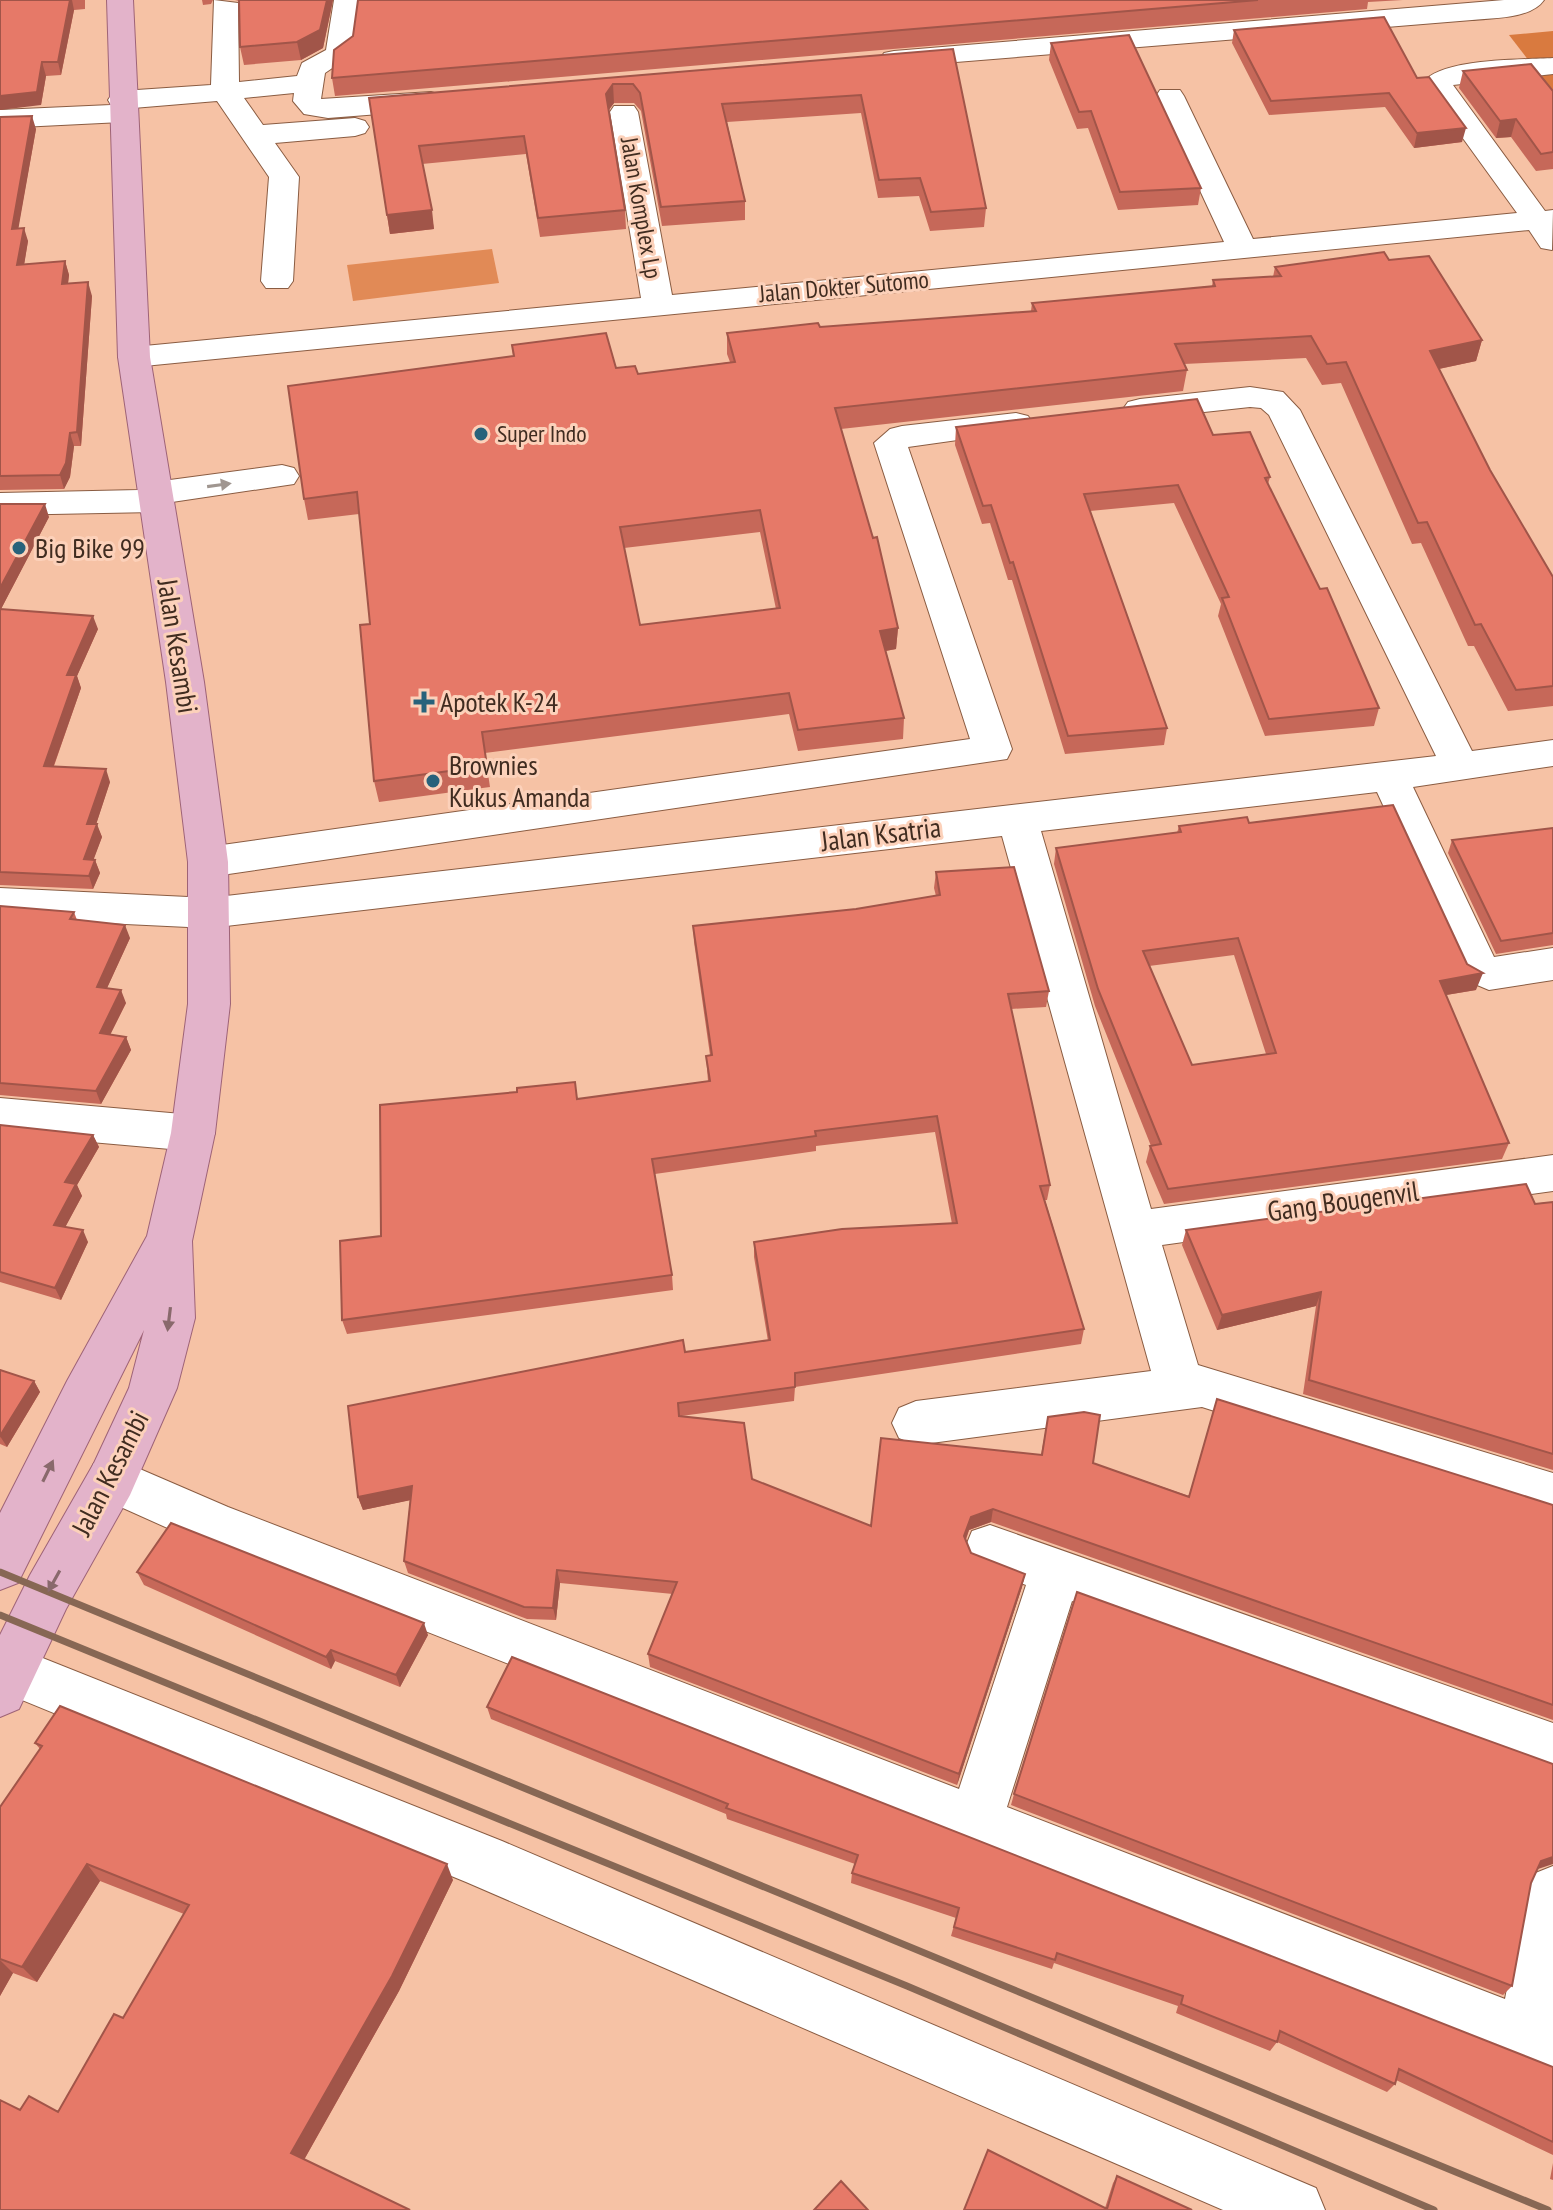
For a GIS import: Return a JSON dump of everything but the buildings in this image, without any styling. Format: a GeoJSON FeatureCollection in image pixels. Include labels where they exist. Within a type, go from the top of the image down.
{"type":"FeatureCollection","features":[{"type":"Feature","properties":{"kind":"main road","name":"Jalan Kesambi"},"geometry":{"type":"LineString","coordinates":[[5,1681],[48,1592],[112,1479],[153,1388],[171,1318],[169,1241],[193,1133],[209,1004],[208,862],[185,682],[134,357],[120,0]]}},
{"type":"Feature","properties":{"kind":"main road","name":"Jalan Kesambi"},"geometry":{"type":"LineString","coordinates":[[7,1535],[169,1241]]}},
{"type":"Feature","properties":{"kind":"street"},"geometry":{"type":"LineString","coordinates":[[254,133],[272,135],[452,109],[317,109],[307,101],[315,66],[339,54],[347,0]]}},
{"type":"Feature","properties":{"kind":"street"},"geometry":{"type":"LineString","coordinates":[[1531,0],[1513,7],[1472,12],[873,71],[1553,23]]}},
{"type":"Feature","properties":{"kind":"street"},"geometry":{"type":"LineString","coordinates":[[225,3],[225,92],[284,177],[277,281]]}},
{"type":"Feature","properties":{"kind":"street"},"geometry":{"type":"LineString","coordinates":[[1548,227],[1437,83],[1451,75],[1553,66]]}},
{"type":"Feature","properties":{"kind":"street"},"geometry":{"type":"LineString","coordinates":[[0,119],[309,83]]}},
{"type":"Feature","properties":{"kind":"street"},"geometry":{"type":"LineString","coordinates":[[1170,96],[1243,250]]}},
{"type":"Feature","properties":{"kind":"street"},"geometry":{"type":"LineString","coordinates":[[590,105],[653,100]]}},
{"type":"Feature","properties":{"kind":"street","name":"Jalan Komplex Lp"},"geometry":{"type":"LineString","coordinates":[[624,112],[658,305]]}},
{"type":"Feature","properties":{"kind":"street","name":"Jalan Dokter Sutomo"},"geometry":{"type":"LineString","coordinates":[[134,357],[1243,250],[1548,227]]}},
{"type":"Feature","properties":{"kind":"street"},"geometry":{"type":"LineString","coordinates":[[1108,413],[1250,397],[1271,399],[1283,410],[1460,766]]}},
{"type":"Feature","properties":{"kind":"street"},"geometry":{"type":"LineString","coordinates":[[208,862],[993,749],[891,456],[891,443],[902,436],[1045,420]]}},
{"type":"Feature","properties":{"kind":"street"},"geometry":{"type":"LineString","coordinates":[[0,504],[155,497],[282,476]]}},
{"type":"Feature","properties":{"kind":"street","name":"Jalan Ksatria"},"geometry":{"type":"LineString","coordinates":[[0,903],[209,913],[1389,777],[1553,753]]}},
{"type":"Feature","properties":{"kind":"street"},"geometry":{"type":"LineString","coordinates":[[1389,777],[1478,968],[1489,974],[1553,964]]}},
{"type":"Feature","properties":{"kind":"street"},"geometry":{"type":"LineString","coordinates":[[1017,818],[1180,1388]]}},
{"type":"Feature","properties":{"kind":"street"},"geometry":{"type":"LineString","coordinates":[[0,1116],[193,1133]]}},
{"type":"Feature","properties":{"kind":"street","name":"Gang Bougenvil"},"geometry":{"type":"LineString","coordinates":[[1134,1230],[1553,1173]]}},
{"type":"Feature","properties":{"kind":"street"},"geometry":{"type":"LineString","coordinates":[[916,1423],[1202,1386],[1553,1496]]}},
{"type":"Feature","properties":{"kind":"street"},"geometry":{"type":"LineString","coordinates":[[112,1479],[210,1523],[1538,2041],[1533,2003],[1553,1894]]}},
{"type":"Feature","properties":{"kind":"street"},"geometry":{"type":"LineString","coordinates":[[990,1548],[1553,1749]]}},
{"type":"Feature","properties":{"kind":"street"},"geometry":{"type":"LineString","coordinates":[[975,1823],[1056,1572]]}},
{"type":"Feature","properties":{"kind":"street"},"geometry":{"type":"LineString","coordinates":[[5,1681],[482,1861],[1294,2210]]}},
{"type":"Feature","properties":{"kind":"shaded area"},"geometry":{"type":"Polygon","coordinates":[[[1553,31],[1553,92],[1509,35],[1553,31]]]}},
{"type":"Feature","properties":{"kind":"shaded area"},"geometry":{"type":"Polygon","coordinates":[[[492,249],[499,283],[353,301],[347,265],[492,249]]]}},
{"type":"Feature","properties":{"kind":"railway"},"geometry":{"type":"LineString","coordinates":[[0,1572],[1548,2210]]}},
{"type":"Feature","properties":{"kind":"railway"},"geometry":{"type":"LineString","coordinates":[[0,1615],[907,1986],[1434,2210]]}},
{"type":"Feature","properties":{"kind":"place","name":"Super Indo"},"geometry":{"type":"Point","coordinates":[481,434]}},
{"type":"Feature","properties":{"kind":"place","name":"Big Bike 99"},"geometry":{"type":"Point","coordinates":[19,548]}},
{"type":"Feature","properties":{"kind":"place","name":"Apotek K-24"},"geometry":{"type":"Point","coordinates":[424,702]}},
{"type":"Feature","properties":{"kind":"place","name":"Brownies Kukus Amanda"},"geometry":{"type":"Point","coordinates":[433,781]}}]}
